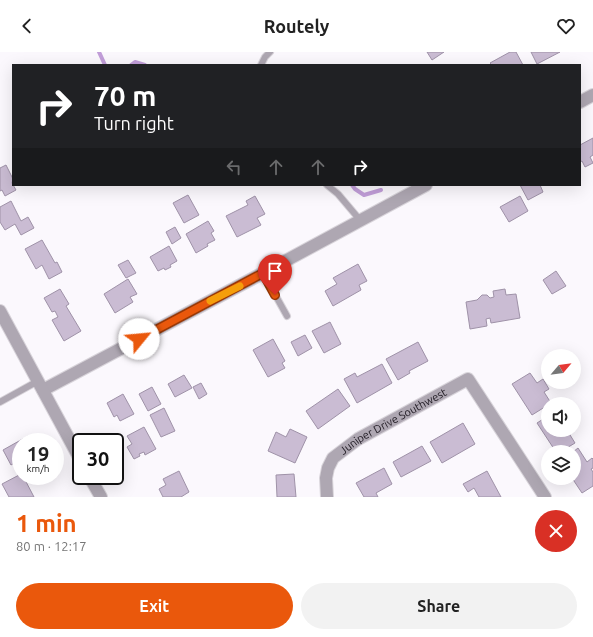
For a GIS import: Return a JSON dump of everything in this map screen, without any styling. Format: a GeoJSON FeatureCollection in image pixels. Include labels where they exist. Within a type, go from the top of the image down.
{"type":"FeatureCollection","features":[{"type":"Feature","properties":{"kind":"street"},"geometry":{"type":"LineString","coordinates":[[581,102],[593,96]]}},
{"type":"Feature","properties":{"kind":"street"},"geometry":{"type":"LineString","coordinates":[[40,386],[263,273],[424,186]]}},
{"type":"Feature","properties":{"kind":"street"},"geometry":{"type":"LineString","coordinates":[[0,311],[72,445]]}},
{"type":"Feature","properties":{"kind":"street","name":"Juniper Drive Southwest"},"geometry":{"type":"LineString","coordinates":[[327,497],[326,478],[328,468],[333,458],[358,440],[468,379],[545,497]]}},
{"type":"Feature","properties":{"kind":"street"},"geometry":{"type":"LineString","coordinates":[[94,485],[100,497]]}},
{"type":"Feature","properties":{"kind":"lane"},"geometry":{"type":"LineString","coordinates":[[262,64],[270,52]]}},
{"type":"Feature","properties":{"kind":"lane"},"geometry":{"type":"LineString","coordinates":[[328,186],[338,194],[360,220]]}},
{"type":"Feature","properties":{"kind":"lane"},"geometry":{"type":"LineString","coordinates":[[263,273],[287,316]]}},
{"type":"Feature","properties":{"kind":"lane"},"geometry":{"type":"LineString","coordinates":[[0,402],[40,386]]}},
{"type":"Feature","properties":{"kind":"building"},"geometry":{"type":"Polygon","coordinates":[[[427,52],[444,52],[432,60],[427,52]]]}},
{"type":"Feature","properties":{"kind":"building"},"geometry":{"type":"Polygon","coordinates":[[[510,52],[516,52],[522,64],[491,64],[490,63],[510,52]]]}},
{"type":"Feature","properties":{"kind":"building"},"geometry":{"type":"Polygon","coordinates":[[[531,52],[560,52],[537,64],[531,52]]]}},
{"type":"Feature","properties":{"kind":"building"},"geometry":{"type":"Polygon","coordinates":[[[593,138],[593,155],[590,157],[593,163],[585,167],[581,162],[581,144],[593,138]]]}},
{"type":"Feature","properties":{"kind":"building"},"geometry":{"type":"Polygon","coordinates":[[[6,165],[12,177],[12,186],[14,186],[16,190],[5,196],[2,190],[0,191],[0,168],[6,165]]]}},
{"type":"Feature","properties":{"kind":"building"},"geometry":{"type":"Polygon","coordinates":[[[521,186],[540,186],[543,192],[528,200],[521,186]]]}},
{"type":"Feature","properties":{"kind":"building"},"geometry":{"type":"Polygon","coordinates":[[[188,195],[199,215],[184,223],[173,203],[188,195]]]}},
{"type":"Feature","properties":{"kind":"building"},"geometry":{"type":"Polygon","coordinates":[[[255,196],[265,214],[257,218],[261,225],[237,237],[226,216],[248,205],[246,201],[255,196]]]}},
{"type":"Feature","properties":{"kind":"building"},"geometry":{"type":"Polygon","coordinates":[[[520,196],[528,211],[509,222],[500,207],[520,196]]]}},
{"type":"Feature","properties":{"kind":"building"},"geometry":{"type":"Polygon","coordinates":[[[11,201],[21,221],[28,217],[34,228],[21,235],[15,224],[5,230],[0,222],[0,207],[11,201]]]}},
{"type":"Feature","properties":{"kind":"building"},"geometry":{"type":"Polygon","coordinates":[[[208,221],[214,231],[211,233],[215,240],[207,244],[208,246],[196,253],[186,234],[208,221]]]}},
{"type":"Feature","properties":{"kind":"building"},"geometry":{"type":"Polygon","coordinates":[[[175,227],[181,238],[172,244],[166,232],[175,227]]]}},
{"type":"Feature","properties":{"kind":"building"},"geometry":{"type":"Polygon","coordinates":[[[42,240],[62,272],[49,279],[42,265],[36,269],[25,249],[42,240]]]}},
{"type":"Feature","properties":{"kind":"building"},"geometry":{"type":"Polygon","coordinates":[[[169,246],[177,261],[170,265],[171,267],[158,271],[150,257],[169,246]]]}},
{"type":"Feature","properties":{"kind":"building"},"geometry":{"type":"Polygon","coordinates":[[[128,260],[136,273],[126,278],[118,265],[128,260]]]}},
{"type":"Feature","properties":{"kind":"building"},"geometry":{"type":"Polygon","coordinates":[[[358,264],[367,281],[359,285],[361,290],[333,306],[325,291],[337,284],[333,278],[358,264]]]}},
{"type":"Feature","properties":{"kind":"building"},"geometry":{"type":"Polygon","coordinates":[[[556,271],[566,286],[552,294],[543,280],[556,271]]]}},
{"type":"Feature","properties":{"kind":"building"},"geometry":{"type":"Polygon","coordinates":[[[128,279],[137,294],[130,297],[133,302],[115,313],[104,294],[128,279]]]}},
{"type":"Feature","properties":{"kind":"building"},"geometry":{"type":"Polygon","coordinates":[[[60,289],[69,304],[66,306],[81,331],[64,341],[52,320],[58,317],[55,311],[52,312],[44,298],[60,289]]]}},
{"type":"Feature","properties":{"kind":"building"},"geometry":{"type":"Polygon","coordinates":[[[505,289],[506,295],[516,294],[520,318],[491,323],[490,318],[486,319],[487,326],[470,329],[466,302],[477,300],[482,295],[487,295],[490,298],[494,297],[493,291],[505,289]]]}},
{"type":"Feature","properties":{"kind":"building"},"geometry":{"type":"Polygon","coordinates":[[[330,322],[341,344],[324,353],[312,331],[330,322]]]}},
{"type":"Feature","properties":{"kind":"building"},"geometry":{"type":"Polygon","coordinates":[[[305,335],[312,348],[298,356],[291,342],[305,335]]]}},
{"type":"Feature","properties":{"kind":"building"},"geometry":{"type":"Polygon","coordinates":[[[273,339],[285,361],[282,363],[285,368],[268,377],[253,350],[273,339]]]}},
{"type":"Feature","properties":{"kind":"building"},"geometry":{"type":"Polygon","coordinates":[[[418,342],[428,361],[409,371],[410,373],[398,380],[386,359],[418,342]]]}},
{"type":"Feature","properties":{"kind":"building"},"geometry":{"type":"Polygon","coordinates":[[[382,364],[392,383],[357,403],[344,379],[355,373],[357,377],[382,364]]]}},
{"type":"Feature","properties":{"kind":"building"},"geometry":{"type":"Polygon","coordinates":[[[530,373],[537,383],[541,380],[541,389],[549,389],[544,392],[547,397],[541,397],[541,409],[532,415],[512,384],[530,373]]]}},
{"type":"Feature","properties":{"kind":"building"},"geometry":{"type":"Polygon","coordinates":[[[184,375],[192,388],[175,397],[168,384],[184,375]]]}},
{"type":"Feature","properties":{"kind":"building"},"geometry":{"type":"Polygon","coordinates":[[[201,383],[207,394],[199,399],[193,387],[201,383]]]}},
{"type":"Feature","properties":{"kind":"building"},"geometry":{"type":"Polygon","coordinates":[[[152,387],[161,404],[148,411],[139,394],[152,387]]]}},
{"type":"Feature","properties":{"kind":"building"},"geometry":{"type":"Polygon","coordinates":[[[338,389],[350,406],[318,429],[306,411],[338,389]]]}},
{"type":"Feature","properties":{"kind":"building"},"geometry":{"type":"Polygon","coordinates":[[[123,394],[134,414],[120,421],[117,415],[114,417],[107,403],[123,394]]]}},
{"type":"Feature","properties":{"kind":"building"},"geometry":{"type":"Polygon","coordinates":[[[164,408],[175,431],[161,437],[150,415],[164,408]]]}},
{"type":"Feature","properties":{"kind":"building"},"geometry":{"type":"Polygon","coordinates":[[[541,420],[541,429],[537,423],[541,420]]]}},
{"type":"Feature","properties":{"kind":"building"},"geometry":{"type":"Polygon","coordinates":[[[463,423],[475,444],[442,463],[430,442],[463,423]]]}},
{"type":"Feature","properties":{"kind":"building"},"geometry":{"type":"Polygon","coordinates":[[[144,427],[156,449],[145,455],[144,452],[139,454],[140,456],[134,459],[127,447],[132,444],[127,436],[144,427]]]}},
{"type":"Feature","properties":{"kind":"building"},"geometry":{"type":"Polygon","coordinates":[[[290,429],[307,437],[295,463],[268,451],[276,432],[286,437],[290,429]]]}},
{"type":"Feature","properties":{"kind":"building"},"geometry":{"type":"Polygon","coordinates":[[[546,437],[571,437],[575,443],[572,445],[551,445],[546,437]]]}},
{"type":"Feature","properties":{"kind":"building"},"geometry":{"type":"Polygon","coordinates":[[[12,445],[11,465],[3,450],[12,445]]]}},
{"type":"Feature","properties":{"kind":"building"},"geometry":{"type":"Polygon","coordinates":[[[422,446],[431,461],[401,477],[393,462],[422,446]]]}},
{"type":"Feature","properties":{"kind":"building"},"geometry":{"type":"Polygon","coordinates":[[[581,453],[587,462],[592,458],[593,459],[593,468],[591,469],[593,472],[593,486],[582,493],[577,485],[581,485],[581,453]]]}},
{"type":"Feature","properties":{"kind":"building"},"geometry":{"type":"Polygon","coordinates":[[[384,468],[392,484],[376,493],[378,497],[364,497],[356,483],[384,468]]]}},
{"type":"Feature","properties":{"kind":"building"},"geometry":{"type":"Polygon","coordinates":[[[179,471],[189,492],[181,497],[163,497],[159,489],[166,485],[163,479],[179,471]]]}},
{"type":"Feature","properties":{"kind":"building"},"geometry":{"type":"Polygon","coordinates":[[[487,471],[501,497],[479,497],[474,488],[468,492],[463,484],[487,471]]]}},
{"type":"Feature","properties":{"kind":"building"},"geometry":{"type":"Polygon","coordinates":[[[294,474],[296,497],[277,497],[276,475],[294,474]]]}},
{"type":"Feature","properties":{"kind":"building"},"geometry":{"type":"Polygon","coordinates":[[[12,479],[12,485],[28,485],[34,497],[9,497],[2,484],[12,479]]]}},
{"type":"Feature","properties":{"kind":"waterway"},"geometry":{"type":"LineString","coordinates":[[99,52],[105,64]]}},
{"type":"Feature","properties":{"kind":"waterway"},"geometry":{"type":"LineString","coordinates":[[132,64],[135,62],[142,64]]}},
{"type":"Feature","properties":{"kind":"waterway"},"geometry":{"type":"LineString","coordinates":[[353,186],[364,195],[381,190]]}},
{"type":"Feature","properties":{"kind":"slow traffic"},"geometry":{"type":"LineString","coordinates":[[210,301],[240,286]]}},
{"type":"Feature","properties":{"kind":"route"},"geometry":{"type":"LineString","coordinates":[[139,339],[263,273],[275,295]]}}]}
